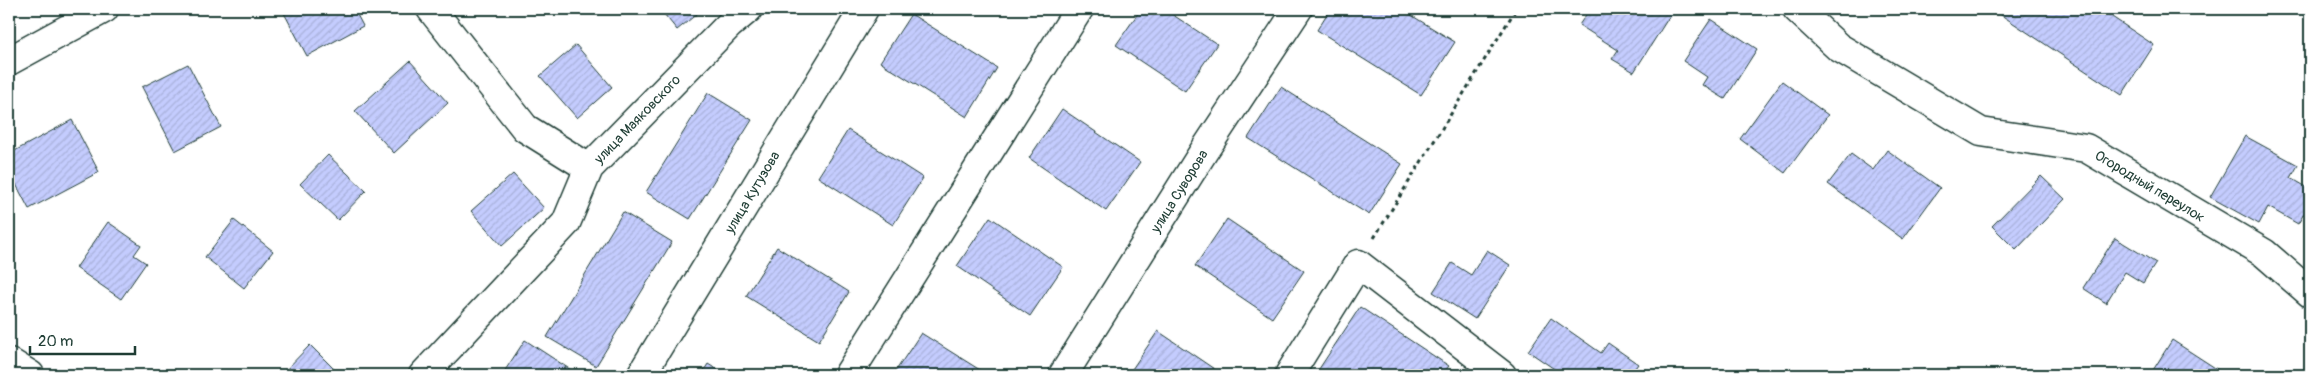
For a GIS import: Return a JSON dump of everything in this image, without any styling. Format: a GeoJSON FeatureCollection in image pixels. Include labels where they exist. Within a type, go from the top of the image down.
{"type":"FeatureCollection","features":[{"type":"Feature","properties":{"kind":"street"},"geometry":{"type":"LineString","coordinates":[[9,61],[104,9]]}},
{"type":"Feature","properties":{"kind":"street"},"geometry":{"type":"LineString","coordinates":[[431,9],[525,128],[589,168]]}},
{"type":"Feature","properties":{"kind":"street","name":"улица Маяковского"},"geometry":{"type":"LineString","coordinates":[[423,375],[566,223],[589,168],[730,24],[748,9]]}},
{"type":"Feature","properties":{"kind":"street","name":"улица Кутузова"},"geometry":{"type":"LineString","coordinates":[[641,375],[864,9]]}},
{"type":"Feature","properties":{"kind":"street"},"geometry":{"type":"LineString","coordinates":[[848,375],[1079,9]]}},
{"type":"Feature","properties":{"kind":"street","name":"улица Суворова"},"geometry":{"type":"LineString","coordinates":[[1063,375],[1204,151],[1298,9]]}},
{"type":"Feature","properties":{"kind":"street","name":"Огородный переулок"},"geometry":{"type":"LineString","coordinates":[[1797,9],[1838,47],[1981,132],[2086,148],[2264,254],[2310,293]]}},
{"type":"Feature","properties":{"kind":"street"},"geometry":{"type":"LineString","coordinates":[[1289,375],[1358,264],[1502,375]]}},
{"type":"Feature","properties":{"kind":"street"},"geometry":{"type":"LineString","coordinates":[[9,362],[30,375]]}},
{"type":"Feature","properties":{"kind":"path"},"geometry":{"type":"LineString","coordinates":[[1358,264],[1516,9]]}},
{"type":"Feature","properties":{"kind":"building"},"geometry":{"type":"Polygon","coordinates":[[[292,9],[354,9],[363,26],[307,56],[284,13],[292,9]]]}},
{"type":"Feature","properties":{"kind":"building"},"geometry":{"type":"Polygon","coordinates":[[[660,9],[703,9],[677,30],[660,9]]]}},
{"type":"Feature","properties":{"kind":"building"},"geometry":{"type":"Polygon","coordinates":[[[1141,9],[1164,9],[1217,44],[1185,91],[1116,45],[1141,9]]]}},
{"type":"Feature","properties":{"kind":"building"},"geometry":{"type":"Polygon","coordinates":[[[1330,9],[1401,9],[1455,42],[1421,95],[1317,30],[1330,9]]]}},
{"type":"Feature","properties":{"kind":"building"},"geometry":{"type":"Polygon","coordinates":[[[1590,9],[1674,9],[1634,72],[1612,59],[1618,50],[1579,25],[1590,9]]]}},
{"type":"Feature","properties":{"kind":"building"},"geometry":{"type":"Polygon","coordinates":[[[1992,9],[2100,9],[2154,45],[2122,95],[1992,9]]]}},
{"type":"Feature","properties":{"kind":"building"},"geometry":{"type":"Polygon","coordinates":[[[911,14],[997,68],[967,117],[880,62],[911,14]]]}},
{"type":"Feature","properties":{"kind":"building"},"geometry":{"type":"Polygon","coordinates":[[[1711,19],[1757,49],[1725,99],[1702,85],[1707,77],[1683,61],[1711,19]]]}},
{"type":"Feature","properties":{"kind":"building"},"geometry":{"type":"Polygon","coordinates":[[[576,45],[612,87],[577,118],[540,76],[576,45]]]}},
{"type":"Feature","properties":{"kind":"building"},"geometry":{"type":"Polygon","coordinates":[[[410,61],[448,103],[394,153],[355,111],[410,61]]]}},
{"type":"Feature","properties":{"kind":"building"},"geometry":{"type":"Polygon","coordinates":[[[188,64],[221,127],[175,151],[142,87],[188,64]]]}},
{"type":"Feature","properties":{"kind":"building"},"geometry":{"type":"Polygon","coordinates":[[[1782,81],[1828,115],[1785,173],[1740,139],[1782,81]]]}},
{"type":"Feature","properties":{"kind":"building"},"geometry":{"type":"Polygon","coordinates":[[[1281,87],[1402,164],[1369,215],[1248,138],[1281,87]]]}},
{"type":"Feature","properties":{"kind":"building"},"geometry":{"type":"Polygon","coordinates":[[[708,93],[752,120],[690,219],[646,192],[708,93]]]}},
{"type":"Feature","properties":{"kind":"building"},"geometry":{"type":"Polygon","coordinates":[[[1062,109],[1140,162],[1106,211],[1029,158],[1062,109]]]}},
{"type":"Feature","properties":{"kind":"building"},"geometry":{"type":"Polygon","coordinates":[[[72,120],[99,172],[29,209],[9,171],[9,154],[72,120]]]}},
{"type":"Feature","properties":{"kind":"building"},"geometry":{"type":"Polygon","coordinates":[[[848,130],[923,178],[893,225],[818,177],[848,130]]]}},
{"type":"Feature","properties":{"kind":"building"},"geometry":{"type":"Polygon","coordinates":[[[2245,136],[2298,165],[2291,178],[2310,189],[2310,203],[2298,224],[2268,207],[2259,224],[2210,197],[2245,136]]]}},
{"type":"Feature","properties":{"kind":"building"},"geometry":{"type":"Polygon","coordinates":[[[1887,150],[1940,188],[1903,239],[1828,184],[1851,154],[1873,170],[1887,150]]]}},
{"type":"Feature","properties":{"kind":"building"},"geometry":{"type":"Polygon","coordinates":[[[328,155],[366,191],[338,220],[300,184],[328,155]]]}},
{"type":"Feature","properties":{"kind":"building"},"geometry":{"type":"Polygon","coordinates":[[[513,174],[544,208],[502,246],[471,211],[513,174]]]}},
{"type":"Feature","properties":{"kind":"building"},"geometry":{"type":"Polygon","coordinates":[[[2041,176],[2065,199],[2016,250],[1992,226],[2041,176]]]}},
{"type":"Feature","properties":{"kind":"building"},"geometry":{"type":"Polygon","coordinates":[[[623,212],[672,242],[596,366],[547,337],[623,212]]]}},
{"type":"Feature","properties":{"kind":"building"},"geometry":{"type":"Polygon","coordinates":[[[990,217],[1063,267],[1030,316],[957,266],[990,217]]]}},
{"type":"Feature","properties":{"kind":"building"},"geometry":{"type":"Polygon","coordinates":[[[1227,219],[1304,271],[1272,318],[1195,266],[1227,219]]]}},
{"type":"Feature","properties":{"kind":"building"},"geometry":{"type":"Polygon","coordinates":[[[234,220],[273,251],[244,288],[205,257],[234,220]]]}},
{"type":"Feature","properties":{"kind":"building"},"geometry":{"type":"Polygon","coordinates":[[[108,222],[141,245],[134,255],[146,263],[121,299],[76,268],[108,222]]]}},
{"type":"Feature","properties":{"kind":"building"},"geometry":{"type":"Polygon","coordinates":[[[2115,238],[2156,263],[2143,283],[2125,272],[2106,303],[2083,288],[2115,238]]]}},
{"type":"Feature","properties":{"kind":"building"},"geometry":{"type":"Polygon","coordinates":[[[777,247],[849,292],[819,341],[746,296],[777,247]]]}},
{"type":"Feature","properties":{"kind":"building"},"geometry":{"type":"Polygon","coordinates":[[[1487,250],[1510,265],[1475,319],[1433,292],[1452,263],[1471,275],[1487,250]]]}},
{"type":"Feature","properties":{"kind":"building"},"geometry":{"type":"Polygon","coordinates":[[[1360,307],[1449,366],[1442,375],[1315,375],[1360,307]]]}},
{"type":"Feature","properties":{"kind":"building"},"geometry":{"type":"Polygon","coordinates":[[[1551,318],[1601,353],[1608,343],[1638,364],[1630,375],[1563,375],[1528,351],[1551,318]]]}},
{"type":"Feature","properties":{"kind":"building"},"geometry":{"type":"Polygon","coordinates":[[[1158,331],[1223,375],[1128,375],[1158,331]]]}},
{"type":"Feature","properties":{"kind":"building"},"geometry":{"type":"Polygon","coordinates":[[[921,333],[988,375],[893,375],[921,333]]]}},
{"type":"Feature","properties":{"kind":"building"},"geometry":{"type":"Polygon","coordinates":[[[525,340],[571,370],[568,375],[502,375],[525,340]]]}},
{"type":"Feature","properties":{"kind":"building"},"geometry":{"type":"Polygon","coordinates":[[[2172,340],[2226,375],[2150,375],[2172,340]]]}},
{"type":"Feature","properties":{"kind":"building"},"geometry":{"type":"Polygon","coordinates":[[[310,345],[340,375],[281,375],[310,345]]]}},
{"type":"Feature","properties":{"kind":"building"},"geometry":{"type":"Polygon","coordinates":[[[708,364],[726,375],[701,375],[708,364]]]}}]}
